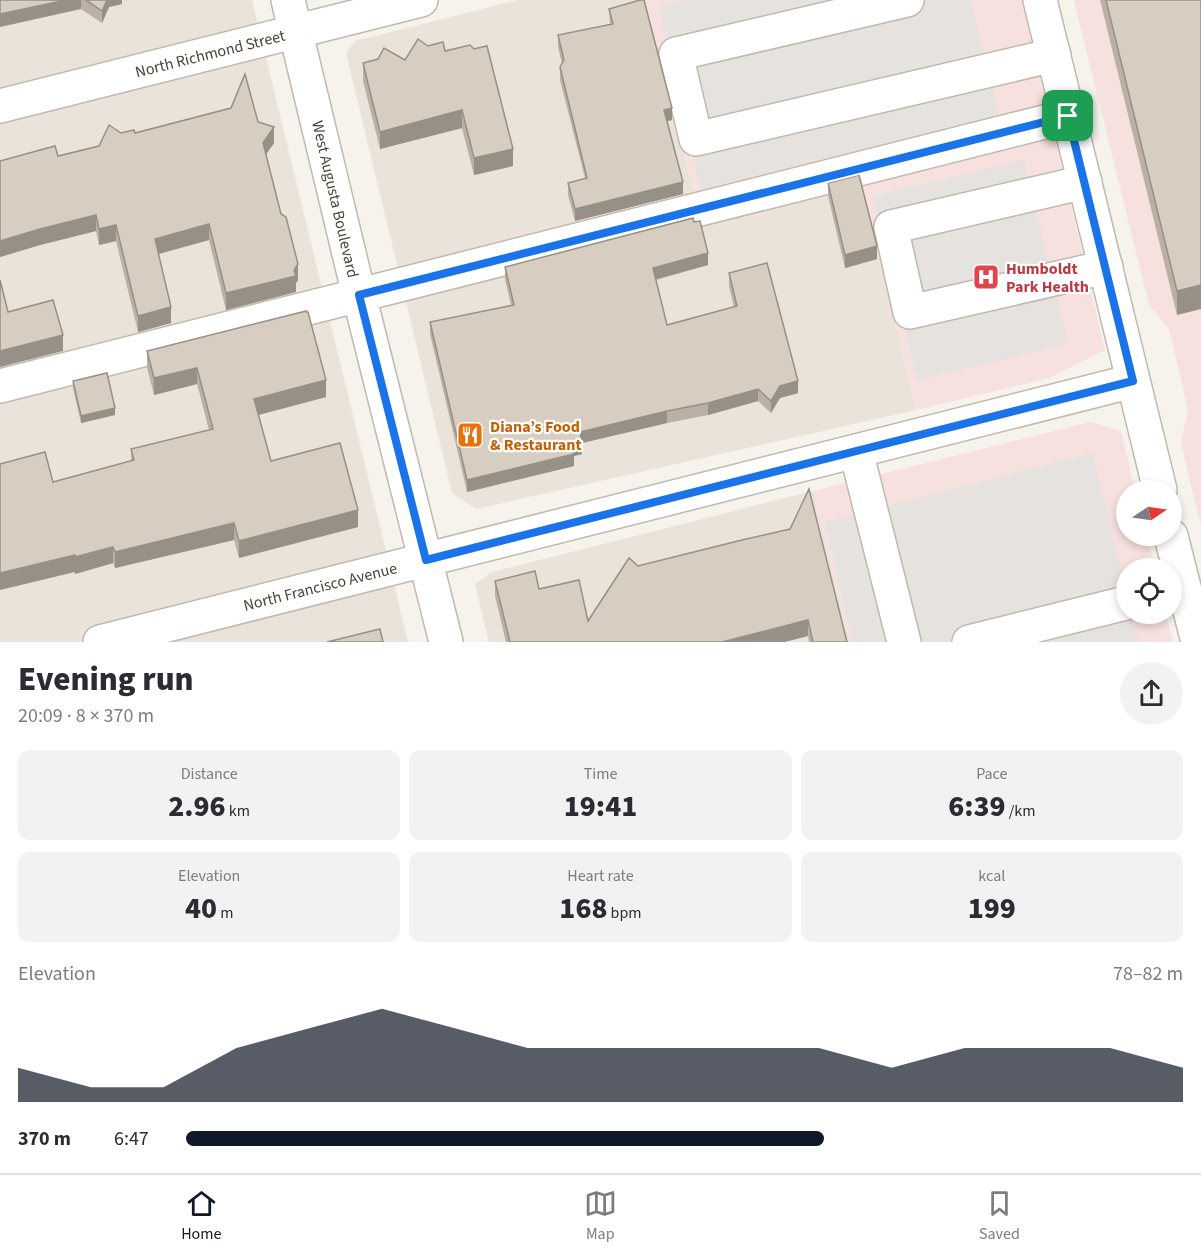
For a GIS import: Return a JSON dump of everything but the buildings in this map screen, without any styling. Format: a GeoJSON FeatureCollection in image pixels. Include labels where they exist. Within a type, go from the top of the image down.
{"type":"FeatureCollection","features":[{"type":"Feature","properties":{"kind":"street","name":"West Augusta Boulevard"},"geometry":{"type":"LineString","coordinates":[[288,0],[446,642]]}},
{"type":"Feature","properties":{"kind":"street","name":"North Richmond Street"},"geometry":{"type":"LineString","coordinates":[[0,106],[421,0]]}},
{"type":"Feature","properties":{"kind":"street"},"geometry":{"type":"LineString","coordinates":[[907,0],[676,54],[696,139],[1054,55]]}},
{"type":"Feature","properties":{"kind":"street"},"geometry":{"type":"LineString","coordinates":[[1040,0],[1158,480]]}},
{"type":"Feature","properties":{"kind":"street"},"geometry":{"type":"LineString","coordinates":[[0,386],[1068,116]]}},
{"type":"Feature","properties":{"kind":"street"},"geometry":{"type":"LineString","coordinates":[[1085,182],[891,227],[910,312],[1106,267]]}},
{"type":"Feature","properties":{"kind":"street","name":"North Francisco Avenue"},"geometry":{"type":"LineString","coordinates":[[100,642],[1133,381]]}},
{"type":"Feature","properties":{"kind":"street"},"geometry":{"type":"LineString","coordinates":[[856,451],[904,642]]}},
{"type":"Feature","properties":{"kind":"street"},"geometry":{"type":"LineString","coordinates":[[1182,600],[1198,642]]}},
{"type":"Feature","properties":{"kind":"street"},"geometry":{"type":"LineString","coordinates":[[969,642],[1116,606]]}},
{"type":"Feature","properties":{"kind":"shaded area"},"geometry":{"type":"Polygon","coordinates":[[[0,0],[252,0],[408,642],[0,642],[0,0]]]}},
{"type":"Feature","properties":{"kind":"shaded area"},"geometry":{"type":"Polygon","coordinates":[[[518,0],[646,0],[697,204],[857,164],[916,410],[476,509],[452,493],[346,53],[355,41],[518,0]]]}},
{"type":"Feature","properties":{"kind":"shaded area","name":"Humboldt Park Health"},"geometry":{"type":"Polygon","coordinates":[[[646,0],[1022,0],[1105,350],[1049,378],[916,410],[857,164],[697,204],[646,0]]]}},
{"type":"Feature","properties":{"kind":"shaded area"},"geometry":{"type":"Polygon","coordinates":[[[685,0],[970,0],[999,115],[701,189],[659,7],[685,0]]]}},
{"type":"Feature","properties":{"kind":"shaded area","name":"Humboldt Park Health"},"geometry":{"type":"Polygon","coordinates":[[[1074,0],[1201,0],[1201,526],[1181,443],[1188,409],[1169,329],[1149,305],[1074,0]]]}},
{"type":"Feature","properties":{"kind":"shaded area"},"geometry":{"type":"Polygon","coordinates":[[[1024,160],[1068,344],[917,380],[873,196],[1024,160]]]}},
{"type":"Feature","properties":{"kind":"shaded area"},"geometry":{"type":"Polygon","coordinates":[[[1090,422],[1121,431],[1133,480],[1116,480],[1116,546],[1150,546],[1152,558],[1116,558],[1116,624],[1168,624],[1173,642],[850,642],[813,491],[1090,422]]]}},
{"type":"Feature","properties":{"kind":"shaded area"},"geometry":{"type":"Polygon","coordinates":[[[1093,453],[1118,558],[1116,558],[1116,624],[1134,624],[1138,642],[852,642],[825,522],[1093,453]]]}},
{"type":"Feature","properties":{"kind":"shaded area"},"geometry":{"type":"Polygon","coordinates":[[[813,491],[850,642],[489,642],[475,584],[492,572],[813,491]]]}},
{"type":"Feature","properties":{"kind":"place","name":"Humboldt Park Health"},"geometry":{"type":"Point","coordinates":[986,277]}},
{"type":"Feature","properties":{"kind":"place","name":"Diana’s Food & Restaurant"},"geometry":{"type":"Point","coordinates":[470,435]}},
{"type":"Feature","properties":{"kind":"route"},"geometry":{"type":"LineString","coordinates":[[1068,116],[1133,381],[426,560],[359,295],[1068,116]]}}]}
